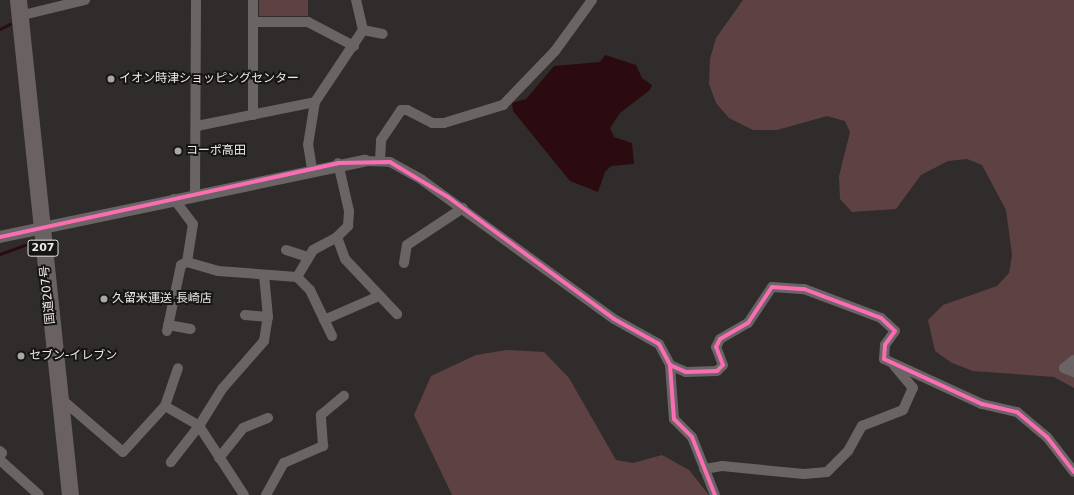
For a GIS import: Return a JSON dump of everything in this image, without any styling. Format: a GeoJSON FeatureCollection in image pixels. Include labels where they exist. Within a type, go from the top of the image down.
{"type":"FeatureCollection","features":[{"type":"Feature","properties":{"kind":"highway","name":"国道207号"},"geometry":{"type":"LineString","coordinates":[[18,8],[70,495]]}},
{"type":"Feature","properties":{"kind":"street"},"geometry":{"type":"LineString","coordinates":[[18,8],[84,0]]}},
{"type":"Feature","properties":{"kind":"street"},"geometry":{"type":"LineString","coordinates":[[195,194],[197,126],[196,0]]}},
{"type":"Feature","properties":{"kind":"street"},"geometry":{"type":"LineString","coordinates":[[253,0],[253,115]]}},
{"type":"Feature","properties":{"kind":"street"},"geometry":{"type":"LineString","coordinates":[[312,169],[308,144],[314,102],[354,46],[363,30],[356,0]]}},
{"type":"Feature","properties":{"kind":"street"},"geometry":{"type":"LineString","coordinates":[[380,161],[381,140],[401,110],[407,110],[432,123],[444,123],[503,105],[555,50],[592,0]]}},
{"type":"Feature","properties":{"kind":"street"},"geometry":{"type":"LineString","coordinates":[[253,22],[308,22],[354,46]]}},
{"type":"Feature","properties":{"kind":"street"},"geometry":{"type":"LineString","coordinates":[[363,30],[383,34]]}},
{"type":"Feature","properties":{"kind":"street"},"geometry":{"type":"LineString","coordinates":[[197,126],[314,102]]}},
{"type":"Feature","properties":{"kind":"street"},"geometry":{"type":"LineString","coordinates":[[2,237],[338,164],[380,161],[405,169],[463,208],[614,319],[659,344],[670,365],[674,419],[692,436],[715,495]]}},
{"type":"Feature","properties":{"kind":"street"},"geometry":{"type":"LineString","coordinates":[[297,277],[307,257],[318,245],[337,237],[349,219],[338,164]]}},
{"type":"Feature","properties":{"kind":"street"},"geometry":{"type":"LineString","coordinates":[[174,199],[193,224],[187,262]]}},
{"type":"Feature","properties":{"kind":"street"},"geometry":{"type":"LineString","coordinates":[[404,263],[407,245],[463,208]]}},
{"type":"Feature","properties":{"kind":"street"},"geometry":{"type":"LineString","coordinates":[[337,237],[345,259],[378,296],[397,314]]}},
{"type":"Feature","properties":{"kind":"street"},"geometry":{"type":"LineString","coordinates":[[286,250],[307,257]]}},
{"type":"Feature","properties":{"kind":"street"},"geometry":{"type":"LineString","coordinates":[[191,330],[168,328],[181,265],[187,262],[218,271],[297,277],[310,290],[332,336]]}},
{"type":"Feature","properties":{"kind":"street"},"geometry":{"type":"LineString","coordinates":[[171,462],[199,426],[222,389],[256,354],[264,342],[268,317],[264,275]]}},
{"type":"Feature","properties":{"kind":"street"},"geometry":{"type":"LineString","coordinates":[[670,365],[686,372],[717,371],[722,365],[716,347],[720,339],[748,323],[772,287],[786,286],[804,289],[881,318],[895,330],[885,345],[884,359],[894,365],[921,373],[982,404],[1017,412],[1048,437],[1074,472]]}},
{"type":"Feature","properties":{"kind":"street"},"geometry":{"type":"LineString","coordinates":[[324,320],[378,296]]}},
{"type":"Feature","properties":{"kind":"street"},"geometry":{"type":"LineString","coordinates":[[245,315],[268,317]]}},
{"type":"Feature","properties":{"kind":"street"},"geometry":{"type":"LineString","coordinates":[[1074,360],[1064,368],[1074,372]]}},
{"type":"Feature","properties":{"kind":"street"},"geometry":{"type":"LineString","coordinates":[[704,469],[722,466],[804,474],[827,472],[848,451],[862,426],[903,410],[913,388],[894,365]]}},
{"type":"Feature","properties":{"kind":"street"},"geometry":{"type":"LineString","coordinates":[[59,397],[123,452],[165,406],[178,368]]}},
{"type":"Feature","properties":{"kind":"street"},"geometry":{"type":"LineString","coordinates":[[266,495],[284,463],[323,446],[321,415],[344,396]]}},
{"type":"Feature","properties":{"kind":"street"},"geometry":{"type":"LineString","coordinates":[[165,406],[199,426],[244,495]]}},
{"type":"Feature","properties":{"kind":"street"},"geometry":{"type":"LineString","coordinates":[[219,458],[244,428],[268,418]]}},
{"type":"Feature","properties":{"kind":"street"},"geometry":{"type":"LineString","coordinates":[[1,455],[39,495]]}},
{"type":"Feature","properties":{"kind":"shaded area"},"geometry":{"type":"Polygon","coordinates":[[[259,0],[308,0],[308,16],[259,16],[259,0]]]}},
{"type":"Feature","properties":{"kind":"shaded area"},"geometry":{"type":"Polygon","coordinates":[[[743,0],[1074,0],[1074,388],[1054,377],[973,371],[952,363],[935,351],[928,320],[943,305],[997,286],[1009,273],[1012,255],[1006,210],[982,165],[967,159],[948,161],[921,175],[896,209],[852,212],[840,199],[839,176],[850,132],[845,121],[827,116],[777,130],[753,130],[729,118],[716,103],[709,84],[710,59],[716,38],[743,0]]]}},
{"type":"Feature","properties":{"kind":"shaded area"},"geometry":{"type":"Polygon","coordinates":[[[605,55],[636,65],[642,78],[652,85],[650,90],[620,113],[610,128],[614,137],[632,143],[634,164],[611,166],[605,172],[598,192],[570,181],[513,111],[512,103],[526,99],[554,66],[600,62],[605,55]]]}},
{"type":"Feature","properties":{"kind":"shaded area"},"geometry":{"type":"Polygon","coordinates":[[[507,350],[544,352],[569,378],[616,460],[633,463],[662,455],[689,470],[709,495],[452,495],[414,415],[431,376],[476,355],[507,350]]]}},
{"type":"Feature","properties":{"kind":"waterway"},"geometry":{"type":"LineString","coordinates":[[0,29],[10,24]]}},
{"type":"Feature","properties":{"kind":"waterway"},"geometry":{"type":"LineString","coordinates":[[0,254],[33,242]]}},
{"type":"Feature","properties":{"kind":"cycle path"},"geometry":{"type":"LineString","coordinates":[[0,237],[338,163],[390,162],[448,197],[614,319],[659,344],[670,365],[674,419],[692,437],[715,495]]}},
{"type":"Feature","properties":{"kind":"cycle path"},"geometry":{"type":"LineString","coordinates":[[670,365],[686,372],[717,371],[723,365],[716,347],[720,339],[748,323],[772,287],[804,289],[881,318],[895,331],[885,345],[884,359],[982,404],[1017,412],[1047,437],[1074,472]]}},
{"type":"Feature","properties":{"kind":"place","name":"イオン時津ショッピングセンター"},"geometry":{"type":"Point","coordinates":[111,79]}},
{"type":"Feature","properties":{"kind":"place","name":"コーポ高田"},"geometry":{"type":"Point","coordinates":[178,151]}},
{"type":"Feature","properties":{"kind":"place","name":"久留米運送 長崎店"},"geometry":{"type":"Point","coordinates":[104,299]}},
{"type":"Feature","properties":{"kind":"place","name":"セブン-イレブン"},"geometry":{"type":"Point","coordinates":[21,356]}}]}
